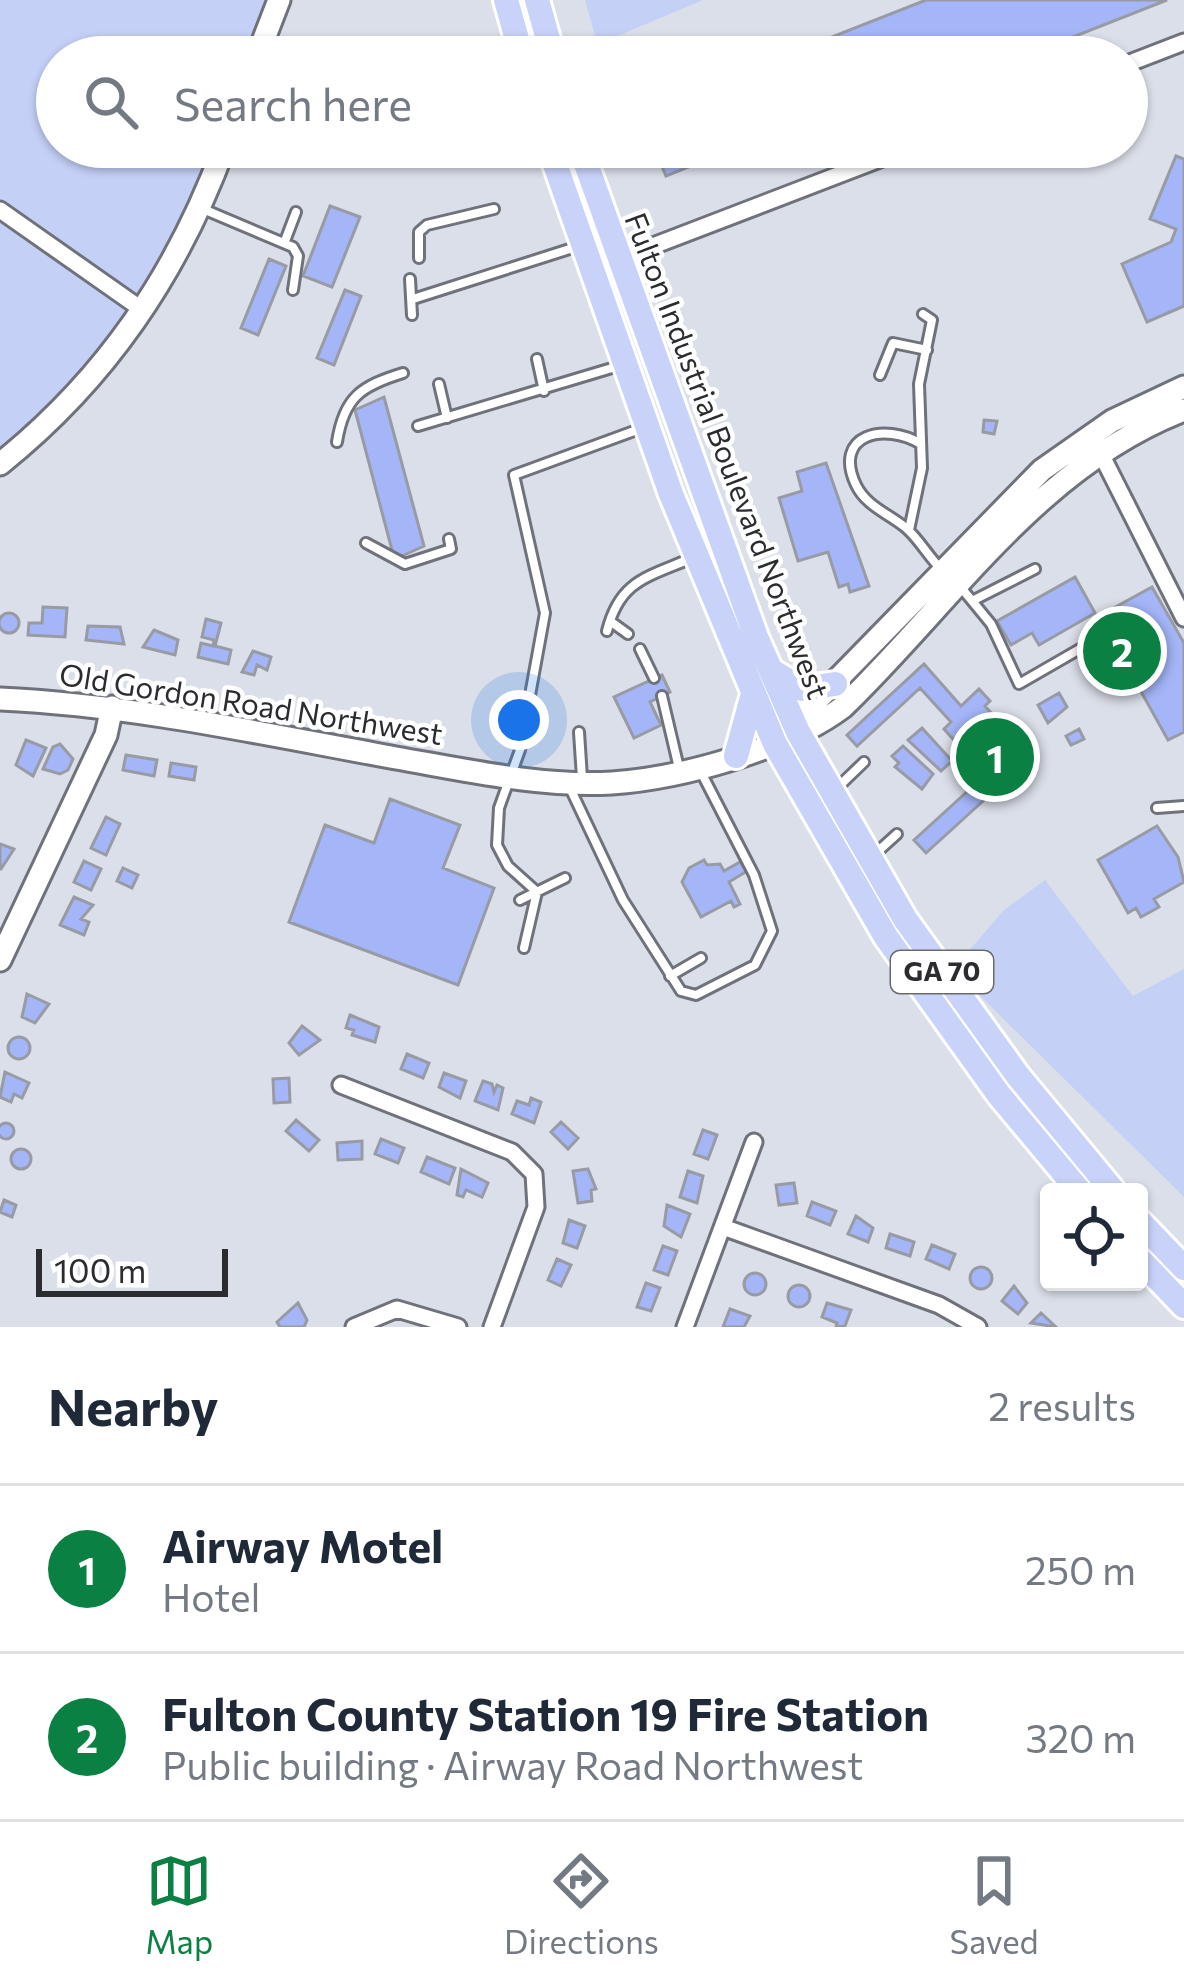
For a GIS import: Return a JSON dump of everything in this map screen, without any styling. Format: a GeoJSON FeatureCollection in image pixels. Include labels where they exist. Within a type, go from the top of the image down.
{"type":"FeatureCollection","features":[{"type":"Feature","properties":{"kind":"main road"},"geometry":{"type":"LineString","coordinates":[[265,36],[279,0]]}},
{"type":"Feature","properties":{"kind":"main road"},"geometry":{"type":"LineString","coordinates":[[506,0],[516,36]]}},
{"type":"Feature","properties":{"kind":"main road"},"geometry":{"type":"LineString","coordinates":[[537,0],[547,36]]}},
{"type":"Feature","properties":{"kind":"main road"},"geometry":{"type":"LineString","coordinates":[[0,464],[73,399],[144,310],[201,208],[216,168]]}},
{"type":"Feature","properties":{"kind":"main road","name":"Fulton Industrial Boulevard Northwest"},"geometry":{"type":"LineString","coordinates":[[556,168],[695,556],[775,744],[886,937],[999,1095],[1072,1183]]}},
{"type":"Feature","properties":{"kind":"main road","name":"Fulton Industrial Boulevard Northwest"},"geometry":{"type":"LineString","coordinates":[[588,168],[796,728],[868,860],[972,1014],[1107,1183]]}},
{"type":"Feature","properties":{"kind":"main road"},"geometry":{"type":"LineString","coordinates":[[796,728],[818,726],[843,707],[1096,444],[1184,387]]}},
{"type":"Feature","properties":{"kind":"main road"},"geometry":{"type":"LineString","coordinates":[[1096,444],[1184,410]]}},
{"type":"Feature","properties":{"kind":"main road"},"geometry":{"type":"LineString","coordinates":[[796,728],[835,684],[959,585]]}},
{"type":"Feature","properties":{"kind":"main road"},"geometry":{"type":"LineString","coordinates":[[771,671],[802,689],[835,684]]}},
{"type":"Feature","properties":{"kind":"main road"},"geometry":{"type":"LineString","coordinates":[[736,756],[753,694]]}},
{"type":"Feature","properties":{"kind":"main road","name":"Old Gordon Road Northwest"},"geometry":{"type":"LineString","coordinates":[[0,699],[112,707],[507,776],[575,782],[736,756],[775,744],[796,728]]}},
{"type":"Feature","properties":{"kind":"main road"},"geometry":{"type":"LineString","coordinates":[[0,960],[106,735],[112,707]]}},
{"type":"Feature","properties":{"kind":"main road"},"geometry":{"type":"LineString","coordinates":[[1148,1230],[1184,1268]]}},
{"type":"Feature","properties":{"kind":"main road"},"geometry":{"type":"LineString","coordinates":[[1148,1268],[1184,1306]]}},
{"type":"Feature","properties":{"kind":"street"},"geometry":{"type":"LineString","coordinates":[[1148,56],[1184,42]]}},
{"type":"Feature","properties":{"kind":"street"},"geometry":{"type":"LineString","coordinates":[[620,259],[834,168]]}},
{"type":"Feature","properties":{"kind":"street"},"geometry":{"type":"LineString","coordinates":[[0,210],[144,310]]}},
{"type":"Feature","properties":{"kind":"street"},"geometry":{"type":"LineString","coordinates":[[1096,444],[1184,618]]}},
{"type":"Feature","properties":{"kind":"street"},"geometry":{"type":"LineString","coordinates":[[341,1085],[512,1152],[534,1174],[536,1207],[492,1327]]}},
{"type":"Feature","properties":{"kind":"street"},"geometry":{"type":"LineString","coordinates":[[685,1327],[754,1142]]}},
{"type":"Feature","properties":{"kind":"street"},"geometry":{"type":"LineString","coordinates":[[722,1227],[938,1305],[978,1327]]}},
{"type":"Feature","properties":{"kind":"street"},"geometry":{"type":"LineString","coordinates":[[354,1327],[397,1310],[458,1327]]}},
{"type":"Feature","properties":{"kind":"lane"},"geometry":{"type":"LineString","coordinates":[[201,208],[285,241],[298,256],[292,290]]}},
{"type":"Feature","properties":{"kind":"lane"},"geometry":{"type":"LineString","coordinates":[[419,258],[419,232],[427,225],[494,208]]}},
{"type":"Feature","properties":{"kind":"lane"},"geometry":{"type":"LineString","coordinates":[[285,241],[296,212]]}},
{"type":"Feature","properties":{"kind":"lane"},"geometry":{"type":"LineString","coordinates":[[413,299],[580,245]]}},
{"type":"Feature","properties":{"kind":"lane"},"geometry":{"type":"LineString","coordinates":[[410,279],[412,315]]}},
{"type":"Feature","properties":{"kind":"lane"},"geometry":{"type":"LineString","coordinates":[[909,530],[921,444],[919,384],[932,320],[922,314]]}},
{"type":"Feature","properties":{"kind":"lane"},"geometry":{"type":"LineString","coordinates":[[880,375],[892,344],[927,350]]}},
{"type":"Feature","properties":{"kind":"lane"},"geometry":{"type":"LineString","coordinates":[[537,359],[544,391]]}},
{"type":"Feature","properties":{"kind":"lane"},"geometry":{"type":"LineString","coordinates":[[418,426],[624,365]]}},
{"type":"Feature","properties":{"kind":"lane"},"geometry":{"type":"LineString","coordinates":[[337,442],[345,404],[364,385],[403,373]]}},
{"type":"Feature","properties":{"kind":"lane"},"geometry":{"type":"LineString","coordinates":[[439,384],[447,418]]}},
{"type":"Feature","properties":{"kind":"lane"},"geometry":{"type":"LineString","coordinates":[[537,892],[508,866],[497,845],[507,776],[520,750],[544,613],[514,475],[646,427]]}},
{"type":"Feature","properties":{"kind":"lane"},"geometry":{"type":"LineString","coordinates":[[921,444],[888,430],[870,433],[856,444],[851,462],[855,483],[868,502],[909,530],[959,585],[1012,662],[1018,684],[1084,646]]}},
{"type":"Feature","properties":{"kind":"lane"},"geometry":{"type":"LineString","coordinates":[[366,543],[405,565],[451,549],[448,539]]}},
{"type":"Feature","properties":{"kind":"lane"},"geometry":{"type":"LineString","coordinates":[[607,631],[626,588],[695,556]]}},
{"type":"Feature","properties":{"kind":"lane"},"geometry":{"type":"LineString","coordinates":[[959,585],[1035,569]]}},
{"type":"Feature","properties":{"kind":"lane"},"geometry":{"type":"LineString","coordinates":[[610,620],[628,634]]}},
{"type":"Feature","properties":{"kind":"lane"},"geometry":{"type":"LineString","coordinates":[[640,649],[654,678]]}},
{"type":"Feature","properties":{"kind":"lane"},"geometry":{"type":"LineString","coordinates":[[579,732],[575,782],[623,900],[681,992],[696,995],[755,964],[772,932],[754,875],[688,767],[662,696]]}},
{"type":"Feature","properties":{"kind":"lane"},"geometry":{"type":"LineString","coordinates":[[831,794],[864,762]]}},
{"type":"Feature","properties":{"kind":"lane"},"geometry":{"type":"LineString","coordinates":[[1157,808],[1184,806]]}},
{"type":"Feature","properties":{"kind":"lane"},"geometry":{"type":"LineString","coordinates":[[868,860],[897,834]]}},
{"type":"Feature","properties":{"kind":"lane"},"geometry":{"type":"LineString","coordinates":[[520,900],[565,878]]}},
{"type":"Feature","properties":{"kind":"lane"},"geometry":{"type":"LineString","coordinates":[[524,948],[537,892]]}},
{"type":"Feature","properties":{"kind":"lane"},"geometry":{"type":"LineString","coordinates":[[670,976],[701,958]]}},
{"type":"Feature","properties":{"kind":"shaded area"},"geometry":{"type":"Polygon","coordinates":[[[0,0],[268,0],[254,36],[36,36],[36,168],[207,168],[186,226],[119,346],[0,475],[0,0]]]}},
{"type":"Feature","properties":{"kind":"shaded area"},"geometry":{"type":"Polygon","coordinates":[[[585,0],[703,0],[617,36],[595,36],[585,0]]]}},
{"type":"Feature","properties":{"kind":"shaded area"},"geometry":{"type":"Polygon","coordinates":[[[1045,880],[1133,996],[1184,969],[1184,1197],[953,969],[1004,910],[1045,880]]]}},
{"type":"Feature","properties":{"kind":"building"},"geometry":{"type":"Polygon","coordinates":[[[926,0],[1167,0],[1075,36],[834,36],[926,0]]]}},
{"type":"Feature","properties":{"kind":"building"},"geometry":{"type":"Polygon","coordinates":[[[1176,156],[1184,159],[1184,306],[1147,322],[1122,264],[1171,242],[1176,229],[1150,219],[1176,156]]]}},
{"type":"Feature","properties":{"kind":"building"},"geometry":{"type":"Polygon","coordinates":[[[663,168],[686,168],[666,176],[663,168]]]}},
{"type":"Feature","properties":{"kind":"building"},"geometry":{"type":"Polygon","coordinates":[[[330,206],[360,217],[332,287],[303,276],[330,206]]]}},
{"type":"Feature","properties":{"kind":"building"},"geometry":{"type":"Polygon","coordinates":[[[269,259],[286,266],[258,335],[241,328],[269,259]]]}},
{"type":"Feature","properties":{"kind":"building"},"geometry":{"type":"Polygon","coordinates":[[[345,290],[361,296],[334,365],[317,358],[345,290]]]}},
{"type":"Feature","properties":{"kind":"building"},"geometry":{"type":"Polygon","coordinates":[[[384,397],[424,546],[402,556],[393,554],[355,410],[384,397]]]}},
{"type":"Feature","properties":{"kind":"building"},"geometry":{"type":"Polygon","coordinates":[[[984,420],[997,421],[994,434],[983,432],[984,420]]]}},
{"type":"Feature","properties":{"kind":"building"},"geometry":{"type":"Polygon","coordinates":[[[826,463],[869,586],[850,592],[848,584],[839,587],[828,552],[798,561],[779,498],[802,491],[797,472],[826,463]]]}},
{"type":"Feature","properties":{"kind":"building"},"geometry":{"type":"Polygon","coordinates":[[[1075,577],[1095,613],[1039,645],[1032,633],[1011,645],[997,621],[1075,577]]]}},
{"type":"Feature","properties":{"kind":"building"},"geometry":{"type":"Polygon","coordinates":[[[1152,587],[1184,643],[1184,732],[1168,740],[1099,616],[1152,587]]]}},
{"type":"Feature","properties":{"kind":"building"},"geometry":{"type":"Polygon","coordinates":[[[43,607],[67,608],[65,637],[28,635],[29,623],[42,623],[43,607]]]}},
{"type":"Feature","properties":{"kind":"building"},"geometry":{"type":"Polygon","coordinates":[[[9,613],[19,623],[9,633],[-1,623],[9,613]]]}},
{"type":"Feature","properties":{"kind":"building"},"geometry":{"type":"Polygon","coordinates":[[[206,619],[221,623],[215,646],[231,650],[228,664],[198,657],[201,643],[213,646],[214,640],[202,637],[206,619]]]}},
{"type":"Feature","properties":{"kind":"building"},"geometry":{"type":"Polygon","coordinates":[[[88,626],[120,627],[124,644],[86,640],[88,626]]]}},
{"type":"Feature","properties":{"kind":"building"},"geometry":{"type":"Polygon","coordinates":[[[154,630],[178,640],[175,655],[143,647],[154,630]]]}},
{"type":"Feature","properties":{"kind":"building"},"geometry":{"type":"Polygon","coordinates":[[[253,651],[271,657],[267,670],[257,665],[254,675],[242,672],[253,651]]]}},
{"type":"Feature","properties":{"kind":"building"},"geometry":{"type":"Polygon","coordinates":[[[924,664],[961,706],[979,689],[990,701],[985,706],[991,713],[978,725],[1018,769],[926,853],[914,840],[993,768],[962,734],[953,739],[944,729],[951,722],[920,688],[857,746],[847,735],[924,664]]]}},
{"type":"Feature","properties":{"kind":"building"},"geometry":{"type":"Polygon","coordinates":[[[662,675],[670,692],[650,702],[661,725],[634,738],[614,697],[662,675]]]}},
{"type":"Feature","properties":{"kind":"building"},"geometry":{"type":"Polygon","coordinates":[[[1059,693],[1067,707],[1048,723],[1038,705],[1059,693]]]}},
{"type":"Feature","properties":{"kind":"building"},"geometry":{"type":"Polygon","coordinates":[[[1011,726],[1018,737],[1007,744],[1000,732],[1011,726]]]}},
{"type":"Feature","properties":{"kind":"building"},"geometry":{"type":"Polygon","coordinates":[[[922,728],[952,761],[941,771],[908,740],[922,728]]]}},
{"type":"Feature","properties":{"kind":"building"},"geometry":{"type":"Polygon","coordinates":[[[1079,729],[1084,739],[1071,745],[1066,736],[1079,729]]]}},
{"type":"Feature","properties":{"kind":"building"},"geometry":{"type":"Polygon","coordinates":[[[26,740],[46,748],[33,776],[16,765],[26,740]]]}},
{"type":"Feature","properties":{"kind":"building"},"geometry":{"type":"Polygon","coordinates":[[[60,744],[73,759],[68,770],[60,774],[43,769],[53,747],[60,744]]]}},
{"type":"Feature","properties":{"kind":"building"},"geometry":{"type":"Polygon","coordinates":[[[903,746],[933,774],[922,789],[895,767],[899,763],[892,756],[903,746]]]}},
{"type":"Feature","properties":{"kind":"building"},"geometry":{"type":"Polygon","coordinates":[[[126,755],[157,760],[154,776],[123,770],[126,755]]]}},
{"type":"Feature","properties":{"kind":"building"},"geometry":{"type":"Polygon","coordinates":[[[171,763],[196,767],[194,780],[169,776],[171,763]]]}},
{"type":"Feature","properties":{"kind":"building"},"geometry":{"type":"Polygon","coordinates":[[[390,799],[460,825],[443,868],[494,888],[458,985],[289,922],[325,825],[374,843],[390,799]]]}},
{"type":"Feature","properties":{"kind":"building"},"geometry":{"type":"Polygon","coordinates":[[[106,817],[120,824],[106,855],[91,848],[106,817]]]}},
{"type":"Feature","properties":{"kind":"building"},"geometry":{"type":"Polygon","coordinates":[[[1157,826],[1178,857],[1184,882],[1154,899],[1159,907],[1141,917],[1136,908],[1128,913],[1098,860],[1157,826]]]}},
{"type":"Feature","properties":{"kind":"building"},"geometry":{"type":"Polygon","coordinates":[[[0,844],[14,849],[1,869],[0,869],[0,844]]]}},
{"type":"Feature","properties":{"kind":"building"},"geometry":{"type":"Polygon","coordinates":[[[704,860],[707,865],[720,864],[724,871],[740,862],[747,871],[729,882],[740,904],[734,907],[731,901],[701,917],[682,882],[689,868],[704,860]]]}},
{"type":"Feature","properties":{"kind":"building"},"geometry":{"type":"Polygon","coordinates":[[[84,861],[101,869],[91,890],[74,882],[84,861]]]}},
{"type":"Feature","properties":{"kind":"building"},"geometry":{"type":"Polygon","coordinates":[[[123,868],[138,875],[132,888],[117,881],[123,868]]]}},
{"type":"Feature","properties":{"kind":"building"},"geometry":{"type":"Polygon","coordinates":[[[74,897],[93,905],[81,919],[89,922],[84,935],[60,925],[74,897]]]}},
{"type":"Feature","properties":{"kind":"building"},"geometry":{"type":"Polygon","coordinates":[[[27,994],[49,1004],[35,1023],[22,1017],[27,994]]]}},
{"type":"Feature","properties":{"kind":"building"},"geometry":{"type":"Polygon","coordinates":[[[350,1015],[379,1027],[375,1042],[352,1035],[354,1030],[346,1028],[350,1015]]]}},
{"type":"Feature","properties":{"kind":"building"},"geometry":{"type":"Polygon","coordinates":[[[302,1026],[320,1040],[299,1055],[289,1043],[302,1026]]]}},
{"type":"Feature","properties":{"kind":"building"},"geometry":{"type":"Polygon","coordinates":[[[19,1037],[30,1048],[19,1059],[8,1048],[19,1037]]]}},
{"type":"Feature","properties":{"kind":"building"},"geometry":{"type":"Polygon","coordinates":[[[407,1054],[429,1063],[423,1078],[401,1069],[407,1054]]]}},
{"type":"Feature","properties":{"kind":"building"},"geometry":{"type":"Polygon","coordinates":[[[5,1072],[29,1083],[22,1098],[14,1094],[11,1102],[0,1097],[5,1072]]]}},
{"type":"Feature","properties":{"kind":"building"},"geometry":{"type":"Polygon","coordinates":[[[444,1073],[466,1081],[460,1098],[439,1087],[444,1073]]]}},
{"type":"Feature","properties":{"kind":"building"},"geometry":{"type":"Polygon","coordinates":[[[289,1078],[290,1102],[274,1103],[273,1079],[289,1078]]]}},
{"type":"Feature","properties":{"kind":"building"},"geometry":{"type":"Polygon","coordinates":[[[483,1081],[492,1084],[494,1092],[497,1085],[503,1088],[498,1110],[475,1101],[483,1081]]]}},
{"type":"Feature","properties":{"kind":"building"},"geometry":{"type":"Polygon","coordinates":[[[531,1098],[541,1102],[534,1123],[512,1114],[517,1101],[529,1105],[531,1098]]]}},
{"type":"Feature","properties":{"kind":"building"},"geometry":{"type":"Polygon","coordinates":[[[296,1120],[319,1140],[309,1151],[286,1131],[296,1120]]]}},
{"type":"Feature","properties":{"kind":"building"},"geometry":{"type":"Polygon","coordinates":[[[561,1122],[578,1138],[568,1149],[551,1132],[561,1122]]]}},
{"type":"Feature","properties":{"kind":"building"},"geometry":{"type":"Polygon","coordinates":[[[0,1125],[12,1125],[12,1137],[0,1137],[0,1125]]]}},
{"type":"Feature","properties":{"kind":"building"},"geometry":{"type":"Polygon","coordinates":[[[703,1130],[717,1135],[708,1159],[694,1154],[703,1130]]]}},
{"type":"Feature","properties":{"kind":"building"},"geometry":{"type":"Polygon","coordinates":[[[381,1139],[404,1148],[398,1163],[375,1154],[381,1139]]]}},
{"type":"Feature","properties":{"kind":"building"},"geometry":{"type":"Polygon","coordinates":[[[362,1141],[362,1159],[338,1160],[337,1143],[362,1141]]]}},
{"type":"Feature","properties":{"kind":"building"},"geometry":{"type":"Polygon","coordinates":[[[21,1149],[31,1159],[21,1169],[11,1159],[21,1149]]]}},
{"type":"Feature","properties":{"kind":"building"},"geometry":{"type":"Polygon","coordinates":[[[427,1157],[455,1168],[449,1184],[421,1172],[427,1157]]]}},
{"type":"Feature","properties":{"kind":"building"},"geometry":{"type":"Polygon","coordinates":[[[461,1169],[488,1183],[482,1197],[466,1190],[463,1197],[457,1195],[461,1169]]]}},
{"type":"Feature","properties":{"kind":"building"},"geometry":{"type":"Polygon","coordinates":[[[588,1169],[596,1189],[591,1190],[592,1201],[578,1203],[573,1171],[588,1169]]]}},
{"type":"Feature","properties":{"kind":"building"},"geometry":{"type":"Polygon","coordinates":[[[688,1171],[703,1176],[697,1203],[680,1197],[688,1171]]]}},
{"type":"Feature","properties":{"kind":"building"},"geometry":{"type":"Polygon","coordinates":[[[794,1183],[797,1203],[779,1205],[776,1185],[794,1183]]]}},
{"type":"Feature","properties":{"kind":"building"},"geometry":{"type":"Polygon","coordinates":[[[4,1200],[16,1205],[12,1217],[0,1212],[4,1200]]]}},
{"type":"Feature","properties":{"kind":"building"},"geometry":{"type":"Polygon","coordinates":[[[812,1202],[836,1211],[830,1225],[807,1216],[812,1202]]]}},
{"type":"Feature","properties":{"kind":"building"},"geometry":{"type":"Polygon","coordinates":[[[667,1205],[690,1214],[681,1237],[664,1226],[667,1205]]]}},
{"type":"Feature","properties":{"kind":"building"},"geometry":{"type":"Polygon","coordinates":[[[856,1216],[873,1228],[868,1242],[848,1234],[856,1216]]]}},
{"type":"Feature","properties":{"kind":"building"},"geometry":{"type":"Polygon","coordinates":[[[569,1220],[585,1226],[577,1248],[563,1243],[569,1220]]]}},
{"type":"Feature","properties":{"kind":"building"},"geometry":{"type":"Polygon","coordinates":[[[890,1234],[914,1242],[910,1256],[886,1248],[890,1234]]]}},
{"type":"Feature","properties":{"kind":"building"},"geometry":{"type":"Polygon","coordinates":[[[932,1245],[955,1254],[949,1269],[926,1259],[932,1245]]]}},
{"type":"Feature","properties":{"kind":"building"},"geometry":{"type":"Polygon","coordinates":[[[663,1246],[677,1251],[668,1275],[654,1270],[663,1246]]]}},
{"type":"Feature","properties":{"kind":"building"},"geometry":{"type":"Polygon","coordinates":[[[557,1259],[571,1265],[561,1286],[548,1280],[557,1259]]]}},
{"type":"Feature","properties":{"kind":"building"},"geometry":{"type":"Polygon","coordinates":[[[981,1267],[992,1278],[981,1289],[970,1278],[981,1267]]]}},
{"type":"Feature","properties":{"kind":"building"},"geometry":{"type":"Polygon","coordinates":[[[755,1273],[766,1284],[755,1295],[744,1284],[755,1273]]]}},
{"type":"Feature","properties":{"kind":"building"},"geometry":{"type":"Polygon","coordinates":[[[646,1283],[660,1288],[651,1311],[637,1307],[646,1283]]]}},
{"type":"Feature","properties":{"kind":"building"},"geometry":{"type":"Polygon","coordinates":[[[799,1285],[810,1296],[799,1307],[788,1296],[799,1285]]]}},
{"type":"Feature","properties":{"kind":"building"},"geometry":{"type":"Polygon","coordinates":[[[1014,1286],[1027,1303],[1018,1314],[1002,1301],[1014,1286]]]}},
{"type":"Feature","properties":{"kind":"building"},"geometry":{"type":"Polygon","coordinates":[[[298,1303],[307,1320],[304,1327],[280,1327],[277,1322],[298,1303]]]}},
{"type":"Feature","properties":{"kind":"building"},"geometry":{"type":"Polygon","coordinates":[[[827,1303],[851,1310],[845,1326],[836,1327],[837,1323],[822,1317],[827,1303]]]}},
{"type":"Feature","properties":{"kind":"building"},"geometry":{"type":"Polygon","coordinates":[[[730,1309],[750,1316],[744,1327],[723,1327],[730,1309]]]}},
{"type":"Feature","properties":{"kind":"building"},"geometry":{"type":"Polygon","coordinates":[[[1041,1313],[1056,1327],[1031,1323],[1041,1313]]]}},
{"type":"Feature","properties":{"kind":"place","name":"Fulton County Station 19 Fire Station"},"geometry":{"type":"Point","coordinates":[1122,651]}},
{"type":"Feature","properties":{"kind":"place","name":"Airway Motel"},"geometry":{"type":"Point","coordinates":[995,757]}}]}
